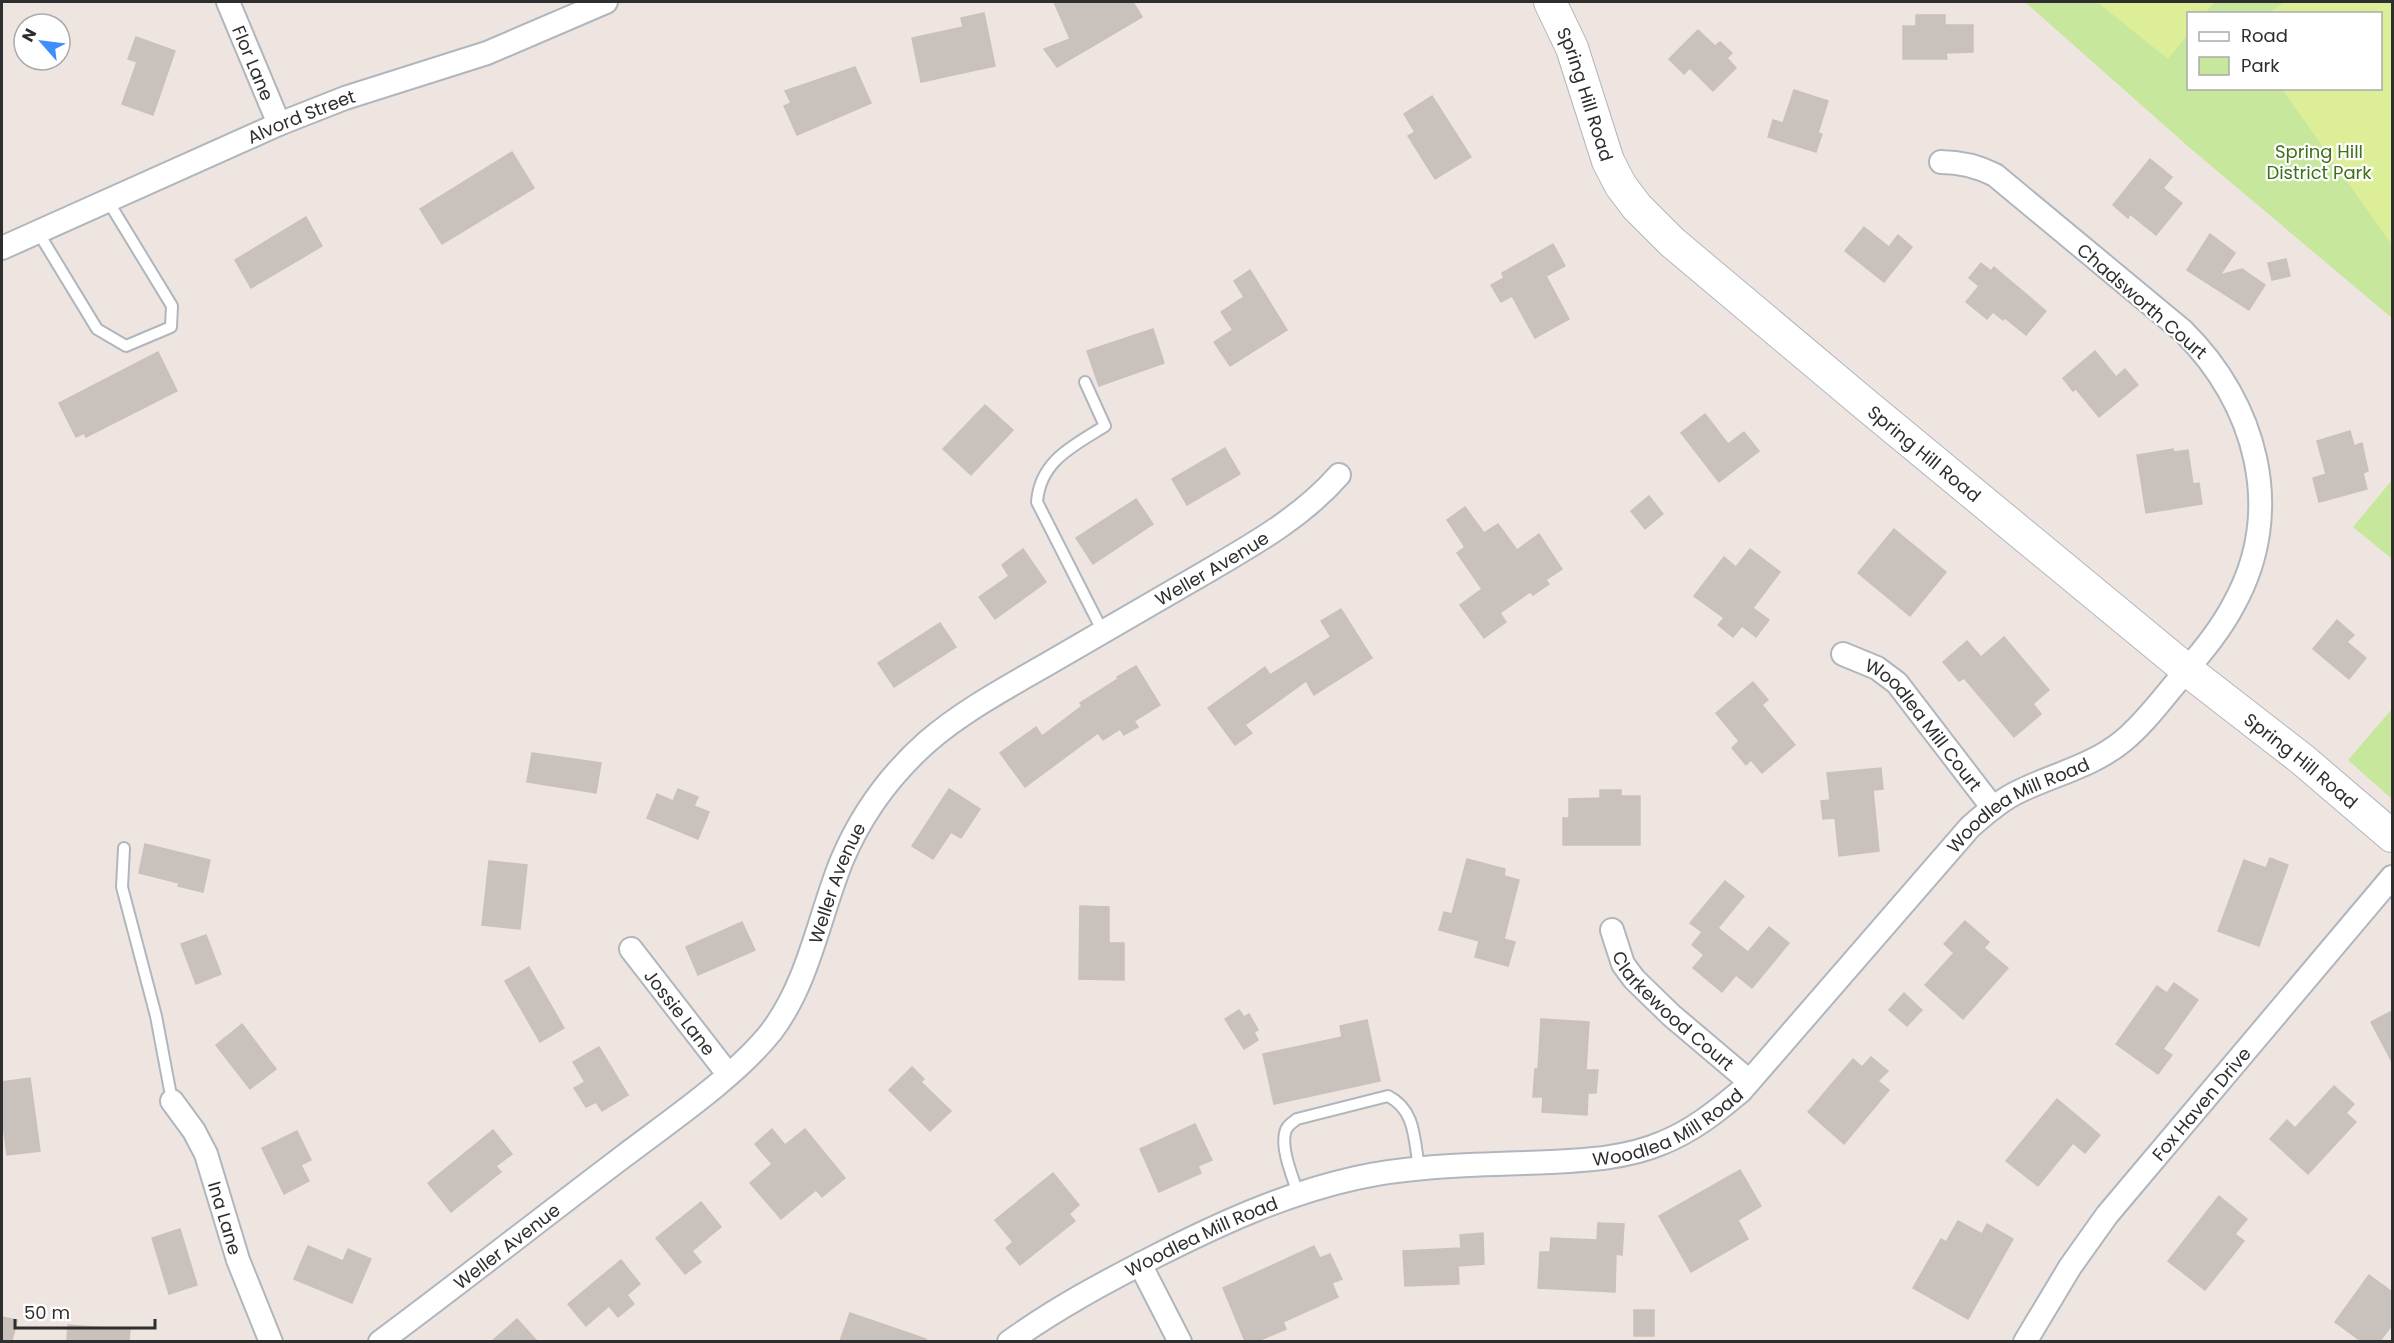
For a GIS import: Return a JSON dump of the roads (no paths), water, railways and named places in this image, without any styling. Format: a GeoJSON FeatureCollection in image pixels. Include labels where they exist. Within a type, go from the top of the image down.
{"type":"FeatureCollection","features":[{"type":"Feature","properties":{"kind":"main road","name":"Spring Hill Road"},"geometry":{"type":"LineString","coordinates":[[1550,2],[1572,48],[1608,161],[1621,186],[1637,207],[1672,242],[2187,670],[2303,760],[2392,836]]}},
{"type":"Feature","properties":{"kind":"street","name":"Flor Lane"},"geometry":{"type":"LineString","coordinates":[[228,2],[279,124]]}},
{"type":"Feature","properties":{"kind":"street","name":"Alvord Street"},"geometry":{"type":"LineString","coordinates":[[2,248],[279,124],[345,98],[487,53],[606,2]]}},
{"type":"Feature","properties":{"kind":"street","name":"Chadsworth Court"},"geometry":{"type":"LineString","coordinates":[[1941,162],[1976,166],[1995,175],[2183,331],[2204,352],[2234,397],[2254,450],[2259,480],[2256,540],[2248,571],[2235,602],[2220,628],[2187,670]]}},
{"type":"Feature","properties":{"kind":"street","name":"Weller Avenue"},"geometry":{"type":"LineString","coordinates":[[380,1341],[694,1103],[754,1051],[788,1004],[813,945],[842,860],[875,800],[901,768],[927,742],[968,711],[1235,555],[1300,513],[1323,494],[1339,475]]}},
{"type":"Feature","properties":{"kind":"street","name":"Woodlea Mill Court"},"geometry":{"type":"LineString","coordinates":[[1843,654],[1877,668],[1897,683],[1993,808]]}},
{"type":"Feature","properties":{"kind":"street","name":"Woodlea Mill Road"},"geometry":{"type":"LineString","coordinates":[[1009,1341],[1091,1289],[1140,1264],[1206,1231],[1298,1194],[1356,1178],[1419,1168],[1595,1159],[1660,1144],[1690,1130],[1714,1113],[1749,1081],[1962,836],[1993,808],[2020,791],[2097,759],[2122,742],[2142,724],[2187,670]]}},
{"type":"Feature","properties":{"kind":"street","name":"Fox Haven Drive"},"geometry":{"type":"LineString","coordinates":[[2025,1341],[2070,1267],[2107,1215],[2392,876]]}},
{"type":"Feature","properties":{"kind":"street","name":"Clarkewood Court"},"geometry":{"type":"LineString","coordinates":[[1612,930],[1623,964],[1634,979],[1671,1015],[1749,1081]]}},
{"type":"Feature","properties":{"kind":"street","name":"Jossie Lane"},"geometry":{"type":"LineString","coordinates":[[632,949],[728,1074]]}},
{"type":"Feature","properties":{"kind":"street","name":"Ina Lane"},"geometry":{"type":"LineString","coordinates":[[172,1101],[194,1131],[206,1154],[238,1260],[271,1341]]}},
{"type":"Feature","properties":{"kind":"street"},"geometry":{"type":"LineString","coordinates":[[1140,1264],[1180,1341]]}},
{"type":"Feature","properties":{"kind":"lane"},"geometry":{"type":"LineString","coordinates":[[38,232],[97,329],[126,346],[171,327],[172,306],[108,201]]}},
{"type":"Feature","properties":{"kind":"lane"},"geometry":{"type":"LineString","coordinates":[[1085,382],[1105,426],[1062,453],[1049,467],[1038,487],[1037,502],[1103,632]]}},
{"type":"Feature","properties":{"kind":"lane"},"geometry":{"type":"LineString","coordinates":[[124,848],[122,887],[156,1016],[172,1101]]}},
{"type":"Feature","properties":{"kind":"lane"},"geometry":{"type":"LineString","coordinates":[[1298,1194],[1285,1144],[1285,1131],[1290,1125],[1297,1119],[1388,1096],[1400,1102],[1409,1114],[1419,1168]]}},
{"type":"Feature","properties":{"kind":"park label","name":"Spring Hill District Park"},"geometry":{"type":"Point","coordinates":[2319,161]}}]}
